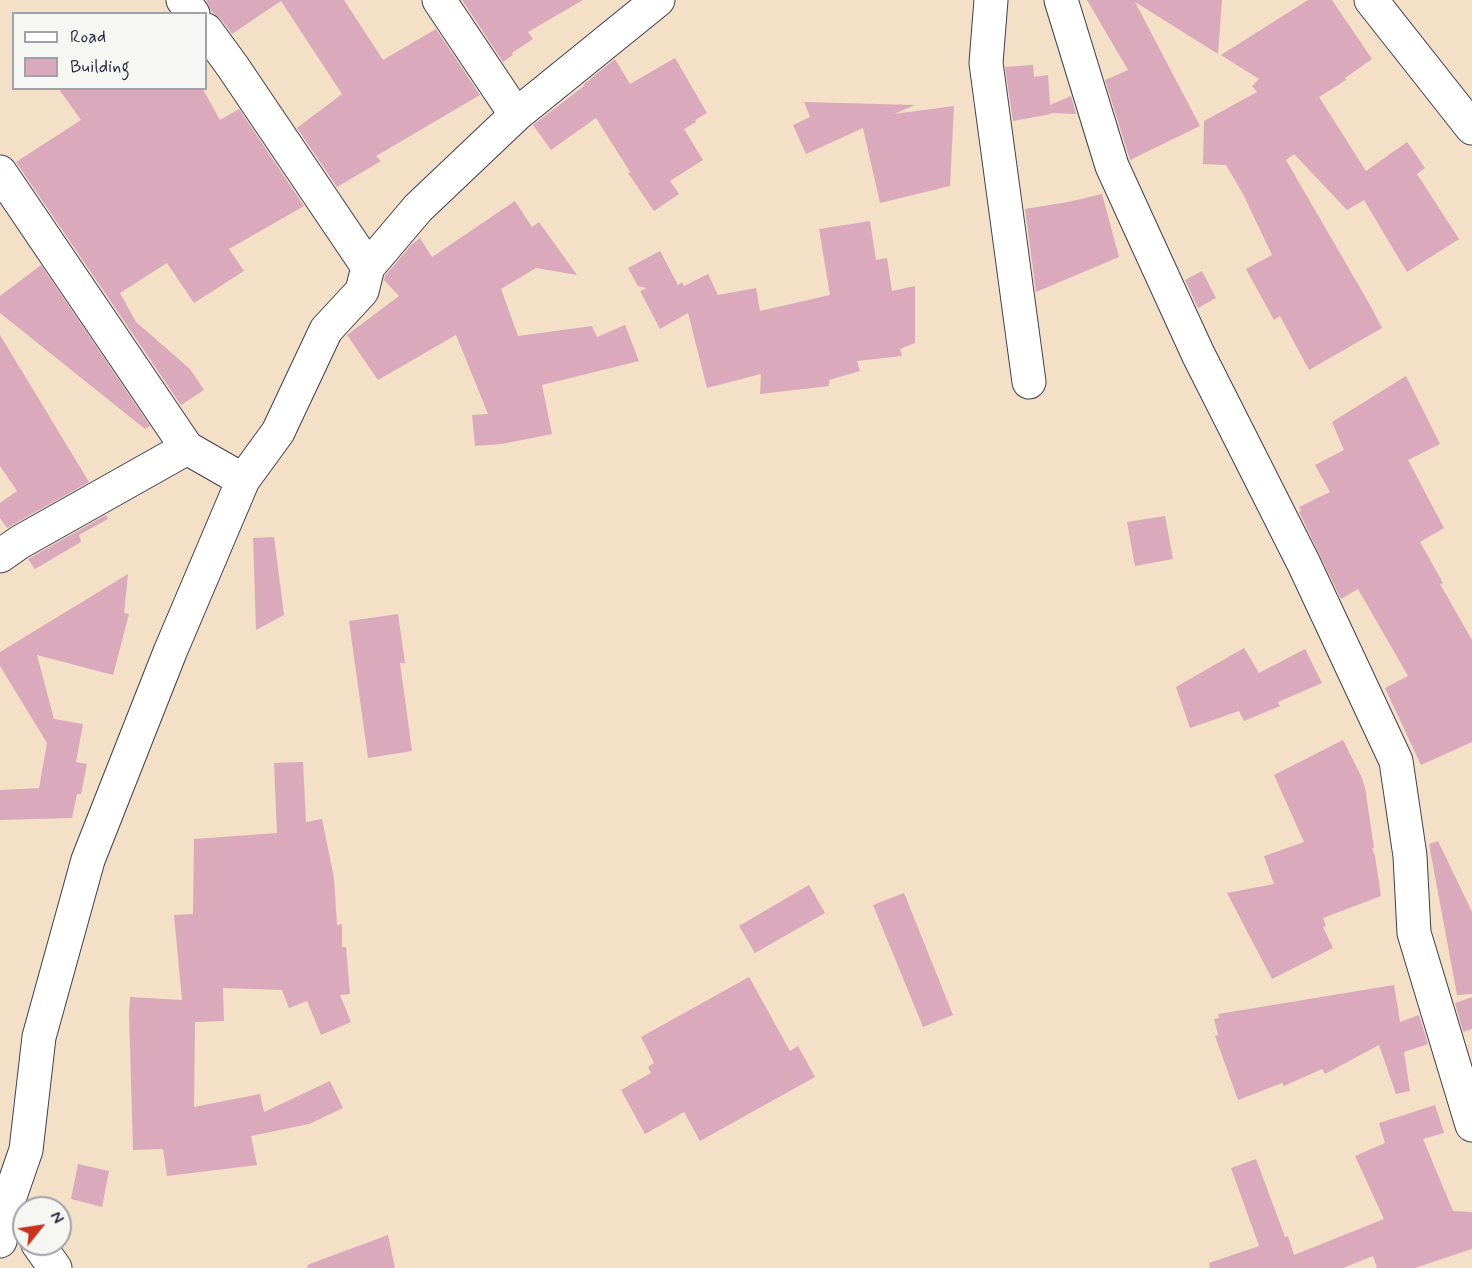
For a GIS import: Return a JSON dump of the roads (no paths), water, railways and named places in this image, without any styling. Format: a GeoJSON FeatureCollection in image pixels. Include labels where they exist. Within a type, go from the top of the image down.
{"type":"FeatureCollection","features":[{"type":"Feature","properties":{"kind":"street"},"geometry":{"type":"LineString","coordinates":[[439,0],[516,115]]}},
{"type":"Feature","properties":{"kind":"street"},"geometry":{"type":"LineString","coordinates":[[0,1241],[26,1150],[39,1037],[87,860],[170,652],[243,480],[278,432],[326,330],[362,291],[368,267],[418,208],[516,115],[658,0]]}},
{"type":"Feature","properties":{"kind":"street"},"geometry":{"type":"LineString","coordinates":[[990,0],[986,63],[1029,382]]}},
{"type":"Feature","properties":{"kind":"street"},"geometry":{"type":"LineString","coordinates":[[1061,0],[1112,166],[1198,354],[1304,564],[1396,760],[1410,856],[1414,933],[1472,1125]]}},
{"type":"Feature","properties":{"kind":"street"},"geometry":{"type":"LineString","coordinates":[[1371,0],[1472,128]]}},
{"type":"Feature","properties":{"kind":"street"},"geometry":{"type":"LineString","coordinates":[[207,31],[368,267]]}},
{"type":"Feature","properties":{"kind":"street"},"geometry":{"type":"LineString","coordinates":[[0,172],[187,448],[243,480]]}},
{"type":"Feature","properties":{"kind":"street"},"geometry":{"type":"LineString","coordinates":[[2,551],[187,448]]}}]}
